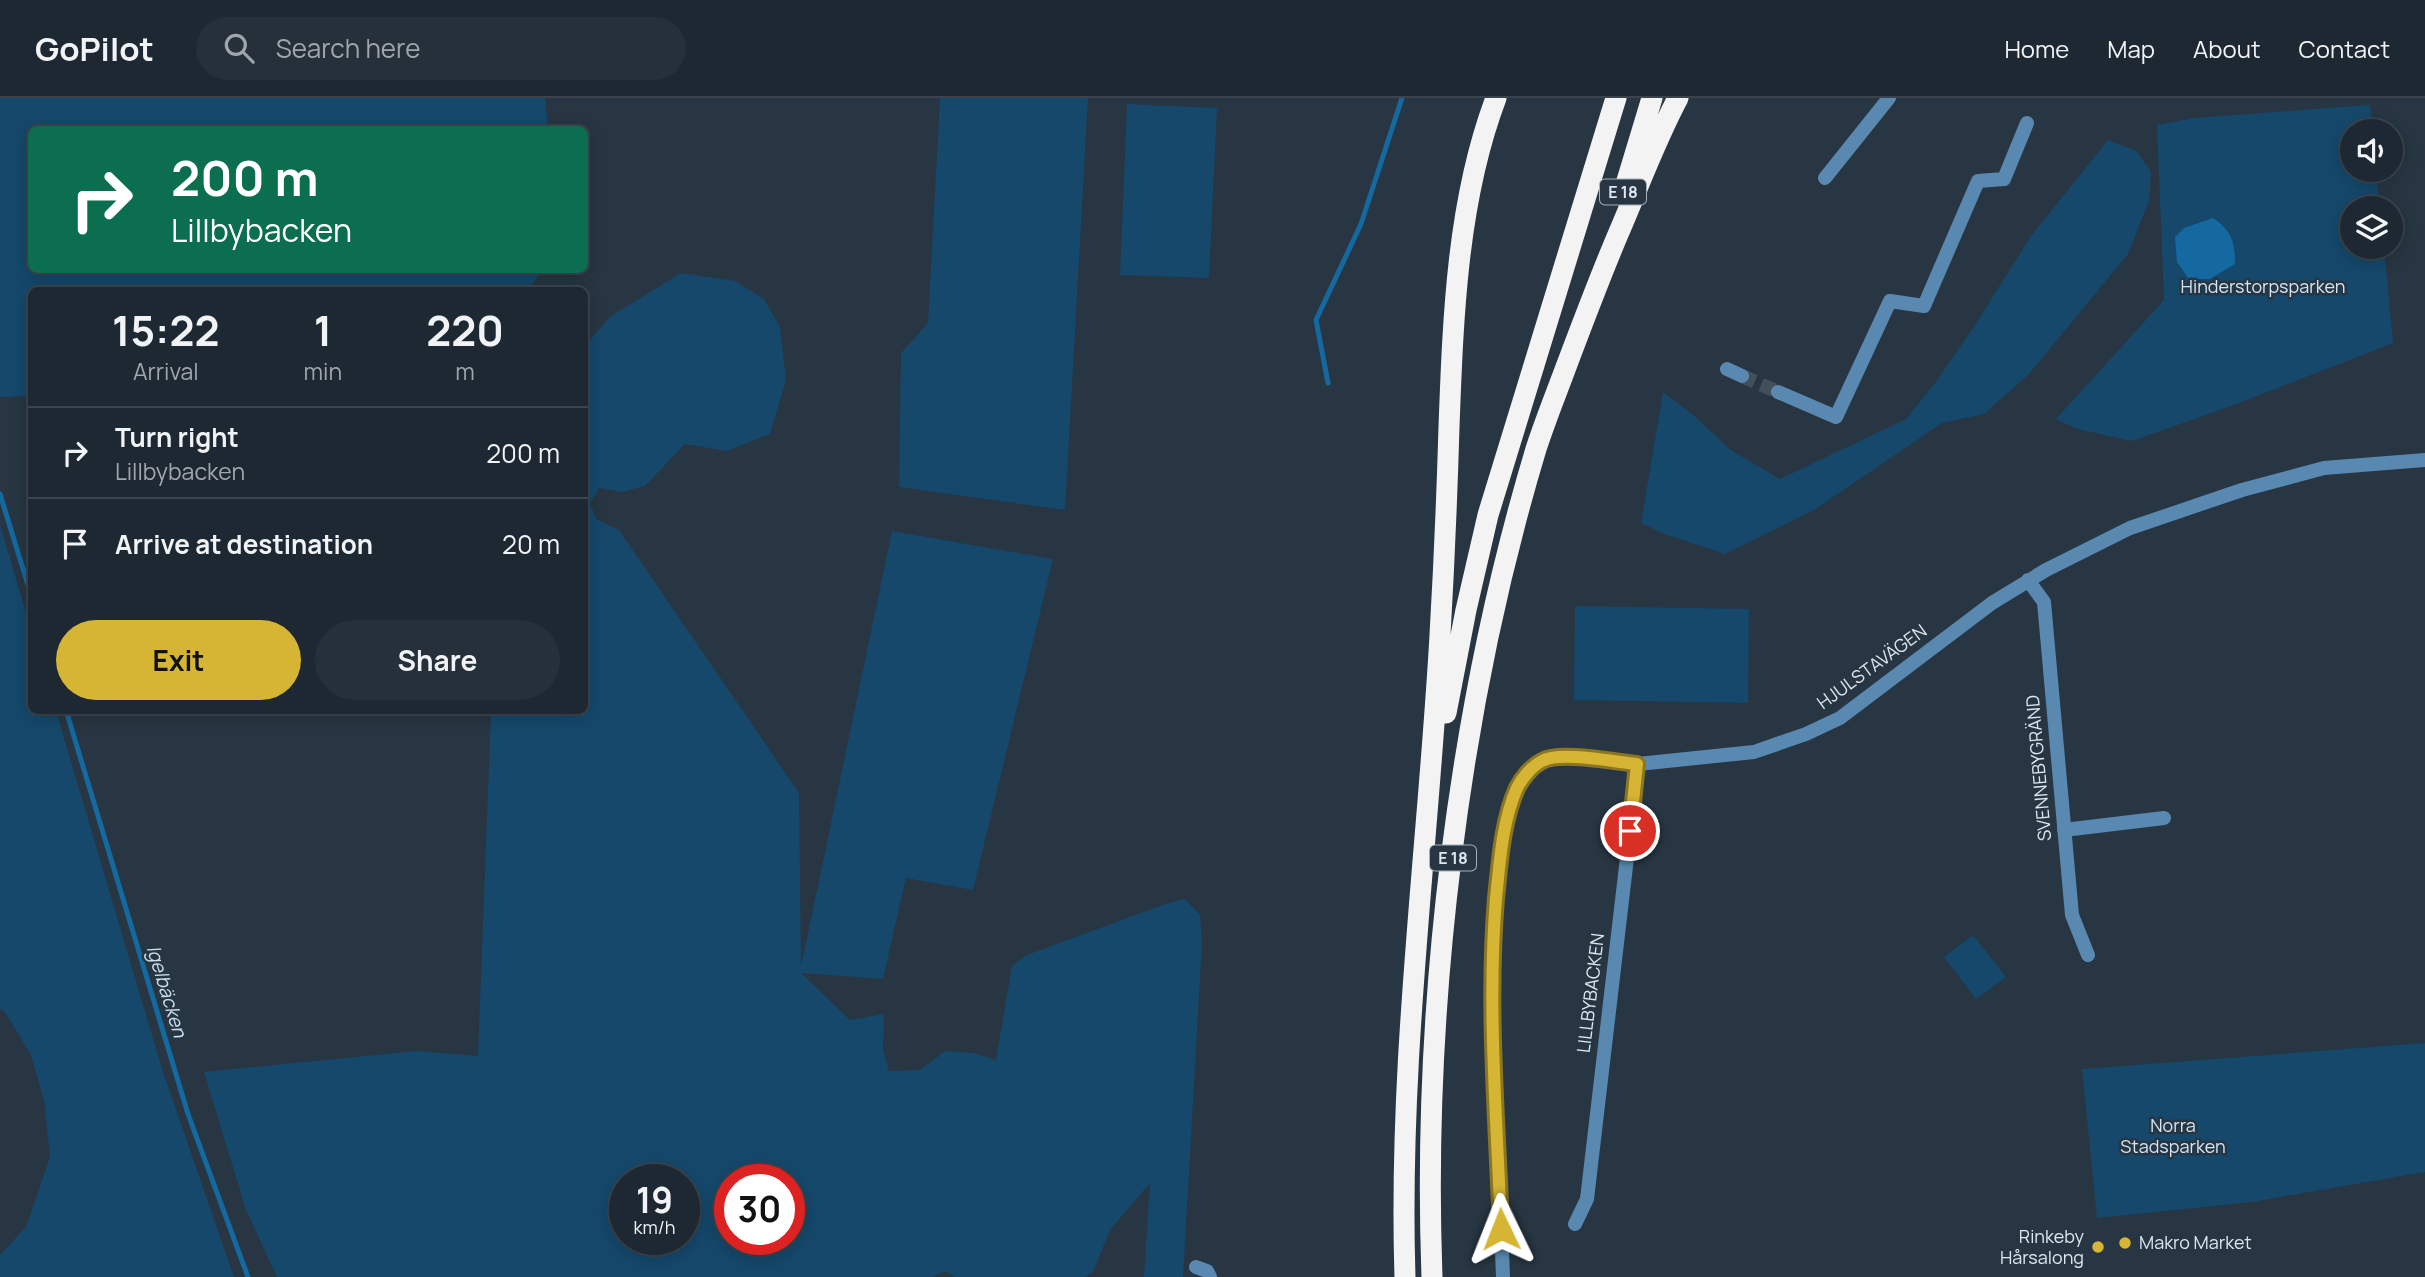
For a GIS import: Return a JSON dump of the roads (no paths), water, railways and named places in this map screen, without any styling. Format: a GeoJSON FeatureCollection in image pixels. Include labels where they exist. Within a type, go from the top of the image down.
{"type":"FeatureCollection","features":[{"type":"Feature","properties":{"kind":"highway"},"geometry":{"type":"LineString","coordinates":[[1427,832],[1440,635],[1458,261],[1481,148],[1496,98]]}},
{"type":"Feature","properties":{"kind":"highway","name":"E 18"},"geometry":{"type":"LineString","coordinates":[[1405,1277],[1405,1110],[1413,974],[1427,832],[1452,684],[1488,515],[1616,98]]}},
{"type":"Feature","properties":{"kind":"highway","name":"E 18"},"geometry":{"type":"LineString","coordinates":[[1432,1277],[1433,1111],[1440,976],[1455,834],[1476,700],[1515,525],[1537,446],[1596,286],[1652,98]]}},
{"type":"Feature","properties":{"kind":"highway"},"geometry":{"type":"LineString","coordinates":[[1596,286],[1678,98]]}},
{"type":"Feature","properties":{"kind":"street"},"geometry":{"type":"LineString","coordinates":[[1825,178],[1889,98]]}},
{"type":"Feature","properties":{"kind":"street"},"geometry":{"type":"LineString","coordinates":[[1778,392],[1836,416],[1890,301],[1924,306],[1978,181],[2004,179],[2027,123]]}},
{"type":"Feature","properties":{"kind":"street"},"geometry":{"type":"LineString","coordinates":[[1727,369],[1742,376]]}},
{"type":"Feature","properties":{"kind":"street","name":"HJULSTAVÄGEN"},"geometry":{"type":"LineString","coordinates":[[1503,1277],[1492,991],[1494,923],[1505,825],[1518,786],[1530,770],[1543,760],[1558,756],[1637,764],[1754,752],[1806,734],[1840,718],[1992,603],[2028,580],[2130,528],[2242,490],[2324,468],[2425,460]]}},
{"type":"Feature","properties":{"kind":"street","name":"SVENNEBYGRÄND"},"geometry":{"type":"LineString","coordinates":[[2028,580],[2044,602],[2072,915],[2088,954]]}},
{"type":"Feature","properties":{"kind":"street","name":"LILLBYBACKEN"},"geometry":{"type":"LineString","coordinates":[[1575,1224],[1587,1199],[1637,764]]}},
{"type":"Feature","properties":{"kind":"street"},"geometry":{"type":"LineString","coordinates":[[2064,830],[2164,818]]}},
{"type":"Feature","properties":{"kind":"street"},"geometry":{"type":"LineString","coordinates":[[1196,1267],[1207,1271],[1210,1277]]}},
{"type":"Feature","properties":{"kind":"waterway"},"geometry":{"type":"LineString","coordinates":[[1328,383],[1316,320],[1361,224],[1402,98]]}},
{"type":"Feature","properties":{"kind":"waterway","name":"Igelbäcken"},"geometry":{"type":"LineString","coordinates":[[0,494],[28,585]]}},
{"type":"Feature","properties":{"kind":"waterway","name":"Igelbäcken"},"geometry":{"type":"LineString","coordinates":[[67,714],[188,1114],[248,1277]]}},
{"type":"Feature","properties":{"kind":"tunnel"},"geometry":{"type":"LineString","coordinates":[[1742,376],[1778,392]]}},
{"type":"Feature","properties":{"kind":"place","name":"Makro Market"},"geometry":{"type":"Point","coordinates":[2125,1243]}},
{"type":"Feature","properties":{"kind":"place","name":"Rinkeby Hårsalong"},"geometry":{"type":"Point","coordinates":[2098,1247]}},
{"type":"Feature","properties":{"kind":"park label","name":"Hinderstorpsparken"},"geometry":{"type":"Point","coordinates":[2263,287]}},
{"type":"Feature","properties":{"kind":"park label","name":"Norra Stadsparken"},"geometry":{"type":"Point","coordinates":[2173,1136]}}]}
